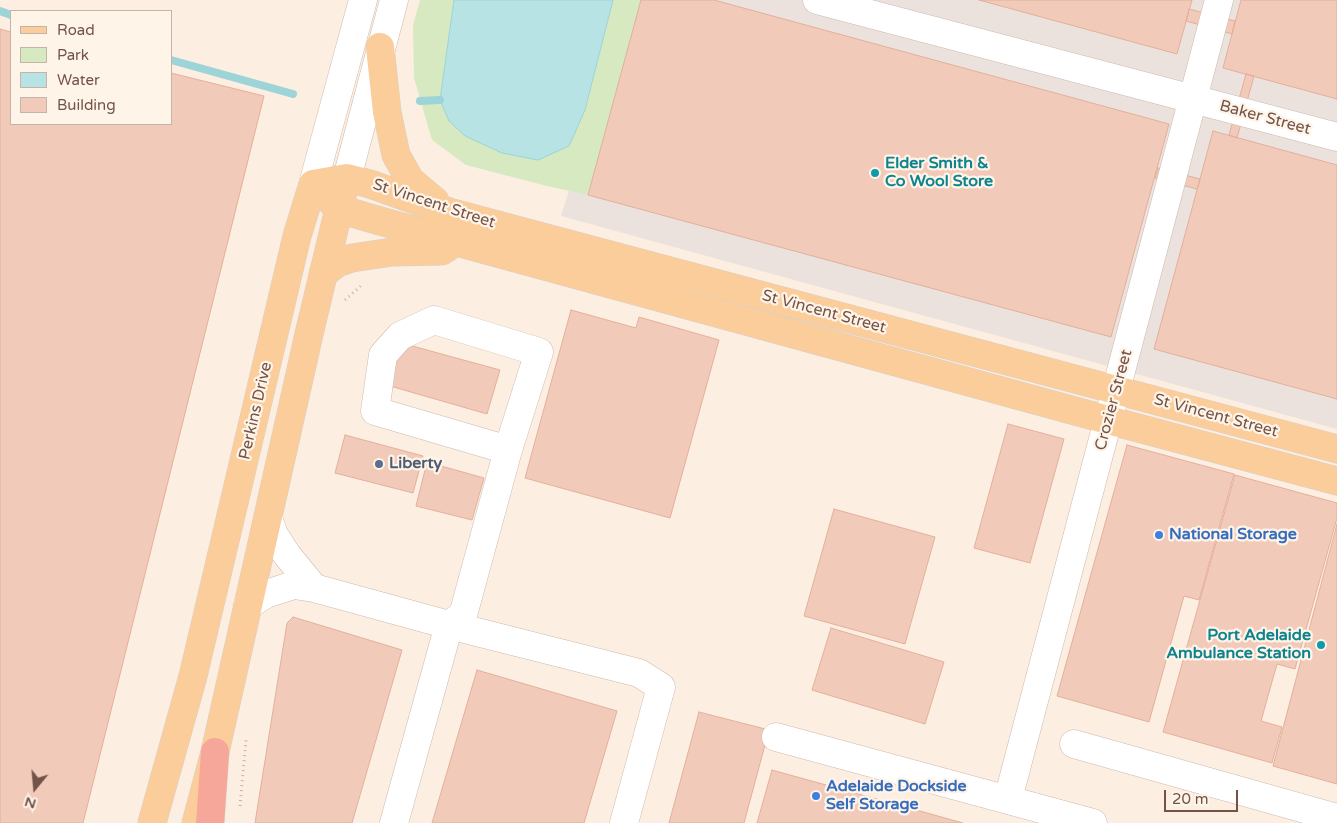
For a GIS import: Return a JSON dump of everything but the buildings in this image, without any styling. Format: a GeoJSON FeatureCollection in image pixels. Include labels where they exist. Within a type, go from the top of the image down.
{"type":"FeatureCollection","features":[{"type":"Feature","properties":{"kind":"highway"},"geometry":{"type":"LineString","coordinates":[[210,823],[215,752]]}},
{"type":"Feature","properties":{"kind":"main road"},"geometry":{"type":"LineString","coordinates":[[380,47],[387,112],[396,155],[410,180],[449,212]]}},
{"type":"Feature","properties":{"kind":"main road","name":"St Vincent Street"},"geometry":{"type":"LineString","coordinates":[[313,184],[347,178],[370,184],[449,212],[1337,449]]}},
{"type":"Feature","properties":{"kind":"main road"},"geometry":{"type":"LineString","coordinates":[[196,823],[215,752],[323,274],[347,178]]}},
{"type":"Feature","properties":{"kind":"main road"},"geometry":{"type":"LineString","coordinates":[[313,184],[340,209]]}},
{"type":"Feature","properties":{"kind":"main road","name":"Perkins Drive"},"geometry":{"type":"LineString","coordinates":[[152,823],[194,676],[293,255],[313,184]]}},
{"type":"Feature","properties":{"kind":"main road","name":"St Vincent Street"},"geometry":{"type":"LineString","coordinates":[[340,209],[454,242],[1337,481]]}},
{"type":"Feature","properties":{"kind":"main road"},"geometry":{"type":"LineString","coordinates":[[323,274],[337,263],[352,258],[392,252],[442,251],[454,242]]}},
{"type":"Feature","properties":{"kind":"street","name":"Perkins Drive"},"geometry":{"type":"LineString","coordinates":[[313,184],[363,0]]}},
{"type":"Feature","properties":{"kind":"street"},"geometry":{"type":"LineString","coordinates":[[347,178],[380,47],[394,0]]}},
{"type":"Feature","properties":{"kind":"street","name":"Baker Street"},"geometry":{"type":"LineString","coordinates":[[817,0],[1337,136]]}},
{"type":"Feature","properties":{"kind":"street","name":"Crozier Street"},"geometry":{"type":"LineString","coordinates":[[1008,799],[1220,0]]}},
{"type":"Feature","properties":{"kind":"street"},"geometry":{"type":"LineString","coordinates":[[394,823],[450,625],[463,615],[508,450],[539,352],[434,320],[400,336],[382,354],[375,411],[508,450]]}},
{"type":"Feature","properties":{"kind":"street"},"geometry":{"type":"LineString","coordinates":[[268,518],[274,535],[287,555],[314,588]]}},
{"type":"Feature","properties":{"kind":"street"},"geometry":{"type":"LineString","coordinates":[[248,605],[266,594],[294,585],[314,588],[638,673],[661,687],[624,823]]}},
{"type":"Feature","properties":{"kind":"street"},"geometry":{"type":"LineString","coordinates":[[776,737],[1093,823]]}},
{"type":"Feature","properties":{"kind":"street"},"geometry":{"type":"LineString","coordinates":[[1074,744],[1337,818]]}},
{"type":"Feature","properties":{"kind":"shaded area"},"geometry":{"type":"Polygon","coordinates":[[[628,0],[1337,0],[1337,429],[561,216],[628,0]]]}},
{"type":"Feature","properties":{"kind":"green space"},"geometry":{"type":"Polygon","coordinates":[[[420,0],[641,0],[588,195],[466,165],[432,140],[414,78],[413,25],[420,0]]]}},
{"type":"Feature","properties":{"kind":"water"},"geometry":{"type":"Polygon","coordinates":[[[454,0],[613,0],[585,110],[569,146],[538,160],[502,153],[465,136],[449,121],[440,100],[454,0]]]}},
{"type":"Feature","properties":{"kind":"waterway"},"geometry":{"type":"LineString","coordinates":[[0,11],[10,15]]}},
{"type":"Feature","properties":{"kind":"waterway"},"geometry":{"type":"LineString","coordinates":[[172,60],[293,94]]}},
{"type":"Feature","properties":{"kind":"waterway"},"geometry":{"type":"LineString","coordinates":[[420,101],[440,100]]}},
{"type":"Feature","properties":{"kind":"place","name":"Elder Smith & Co Wool Store"},"geometry":{"type":"Point","coordinates":[875,173]}},
{"type":"Feature","properties":{"kind":"place","name":"Liberty"},"geometry":{"type":"Point","coordinates":[379,464]}},
{"type":"Feature","properties":{"kind":"place","name":"National Storage"},"geometry":{"type":"Point","coordinates":[1159,535]}},
{"type":"Feature","properties":{"kind":"place","name":"Port Adelaide Ambulance Station"},"geometry":{"type":"Point","coordinates":[1321,645]}},
{"type":"Feature","properties":{"kind":"place","name":"Adelaide Dockside Self Storage"},"geometry":{"type":"Point","coordinates":[816,796]}}]}
